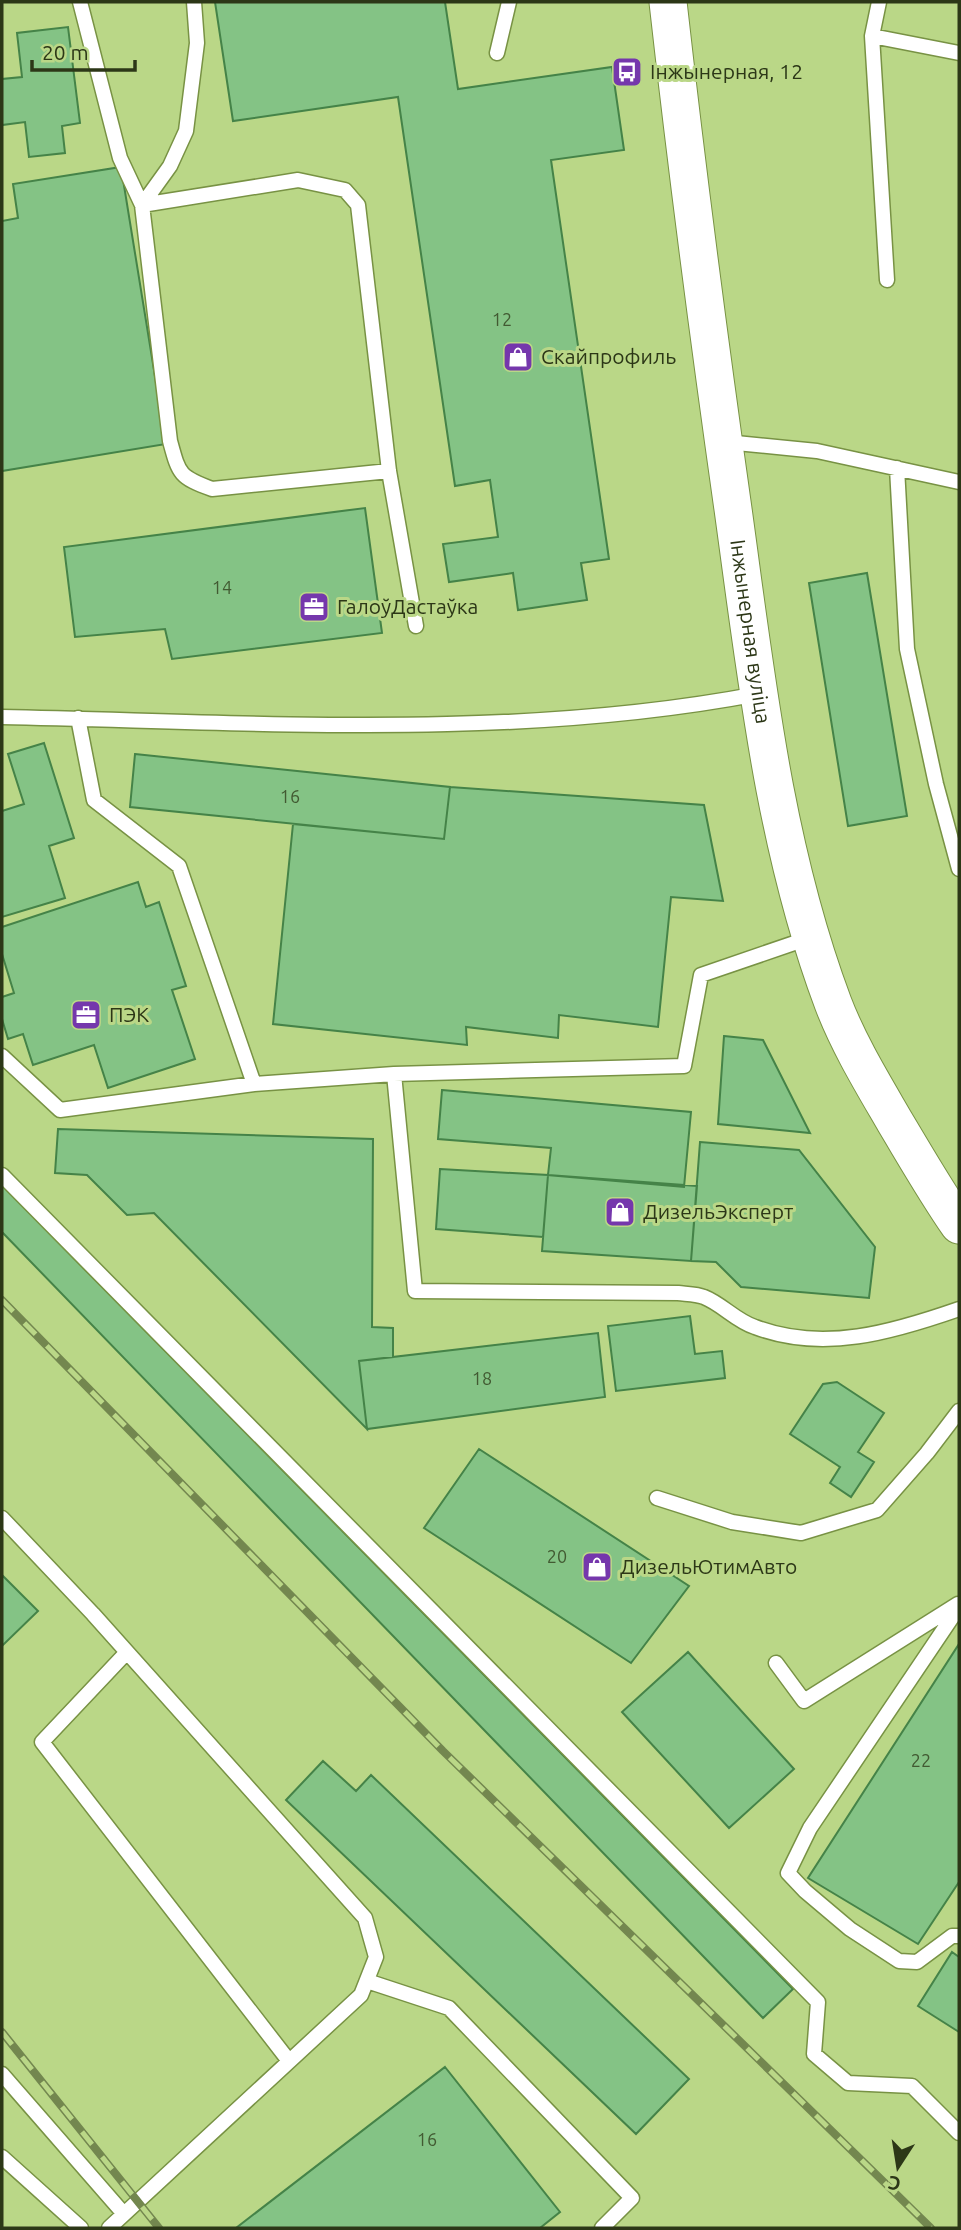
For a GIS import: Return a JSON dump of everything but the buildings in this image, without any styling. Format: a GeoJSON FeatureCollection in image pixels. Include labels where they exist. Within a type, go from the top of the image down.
{"type":"FeatureCollection","features":[{"type":"Feature","properties":{"kind":"street","name":"Інжынерная вуліца"},"geometry":{"type":"LineString","coordinates":[[668,2],[723,442],[759,694],[792,868],[810,938],[851,1045],[933,1186],[959,1225]]}},
{"type":"Feature","properties":{"kind":"lane"},"geometry":{"type":"LineString","coordinates":[[80,2],[120,158],[142,205],[170,441],[178,471],[192,482],[212,489],[389,471]]}},
{"type":"Feature","properties":{"kind":"lane"},"geometry":{"type":"LineString","coordinates":[[142,205],[170,166],[186,131],[197,43],[194,2]]}},
{"type":"Feature","properties":{"kind":"lane"},"geometry":{"type":"LineString","coordinates":[[497,52],[509,2]]}},
{"type":"Feature","properties":{"kind":"lane"},"geometry":{"type":"LineString","coordinates":[[878,2],[872,36],[887,280]]}},
{"type":"Feature","properties":{"kind":"lane"},"geometry":{"type":"LineString","coordinates":[[872,36],[959,53]]}},
{"type":"Feature","properties":{"kind":"lane"},"geometry":{"type":"LineString","coordinates":[[142,205],[298,180],[345,190],[358,205],[389,471],[416,626]]}},
{"type":"Feature","properties":{"kind":"lane"},"geometry":{"type":"LineString","coordinates":[[723,442],[817,451],[959,482]]}},
{"type":"Feature","properties":{"kind":"lane"},"geometry":{"type":"LineString","coordinates":[[897,468],[907,649],[936,784],[959,869]]}},
{"type":"Feature","properties":{"kind":"lane"},"geometry":{"type":"LineString","coordinates":[[2,717],[355,724],[527,721],[704,704],[759,694]]}},
{"type":"Feature","properties":{"kind":"lane"},"geometry":{"type":"LineString","coordinates":[[78,718],[94,800],[178,866],[254,1084]]}},
{"type":"Feature","properties":{"kind":"lane"},"geometry":{"type":"LineString","coordinates":[[2,1056],[61,1110],[254,1084],[394,1074],[684,1066],[701,975],[810,938]]}},
{"type":"Feature","properties":{"kind":"lane"},"geometry":{"type":"LineString","coordinates":[[394,1074],[415,1291],[678,1293],[704,1297],[751,1326],[774,1334],[818,1340],[861,1338],[959,1309]]}},
{"type":"Feature","properties":{"kind":"lane"},"geometry":{"type":"LineString","coordinates":[[2,1175],[818,2002],[814,2054],[848,2083],[912,2086],[959,2133]]}},
{"type":"Feature","properties":{"kind":"lane"},"geometry":{"type":"LineString","coordinates":[[657,1498],[732,1522],[801,1532],[877,1510],[927,1453],[959,1411]]}},
{"type":"Feature","properties":{"kind":"lane"},"geometry":{"type":"LineString","coordinates":[[2,1518],[127,1652],[365,1918],[376,1957],[361,1995],[109,2228]]}},
{"type":"Feature","properties":{"kind":"lane"},"geometry":{"type":"LineString","coordinates":[[776,1663],[804,1702],[959,1606]]}},
{"type":"Feature","properties":{"kind":"lane"},"geometry":{"type":"LineString","coordinates":[[959,1606],[810,1828],[788,1874],[850,1929],[899,1961],[917,1962],[952,1936],[959,1936]]}},
{"type":"Feature","properties":{"kind":"lane"},"geometry":{"type":"LineString","coordinates":[[127,1652],[42,1742],[289,2061]]}},
{"type":"Feature","properties":{"kind":"lane"},"geometry":{"type":"LineString","coordinates":[[367,1981],[449,2008],[632,2198],[602,2228]]}},
{"type":"Feature","properties":{"kind":"lane"},"geometry":{"type":"LineString","coordinates":[[2,2074],[124,2214]]}},
{"type":"Feature","properties":{"kind":"lane"},"geometry":{"type":"LineString","coordinates":[[2,2157],[81,2228]]}},
{"type":"Feature","properties":{"kind":"railway"},"geometry":{"type":"LineString","coordinates":[[2,1300],[443,1751],[931,2228]]}},
{"type":"Feature","properties":{"kind":"railway"},"geometry":{"type":"LineString","coordinates":[[2,2032],[159,2228]]}},
{"type":"Feature","properties":{"kind":"place","name":"Інжынерная, 12"},"geometry":{"type":"Point","coordinates":[627,72]}},
{"type":"Feature","properties":{"kind":"place","name":"Скайпрофиль"},"geometry":{"type":"Point","coordinates":[518,357]}},
{"type":"Feature","properties":{"kind":"place","name":"ГалоўДастаўка"},"geometry":{"type":"Point","coordinates":[314,607]}},
{"type":"Feature","properties":{"kind":"place","name":"ПЭК"},"geometry":{"type":"Point","coordinates":[86,1015]}},
{"type":"Feature","properties":{"kind":"place","name":"ДизельЭксперт"},"geometry":{"type":"Point","coordinates":[620,1212]}},
{"type":"Feature","properties":{"kind":"place","name":"ДизельЮтимАвто"},"geometry":{"type":"Point","coordinates":[597,1567]}}]}
